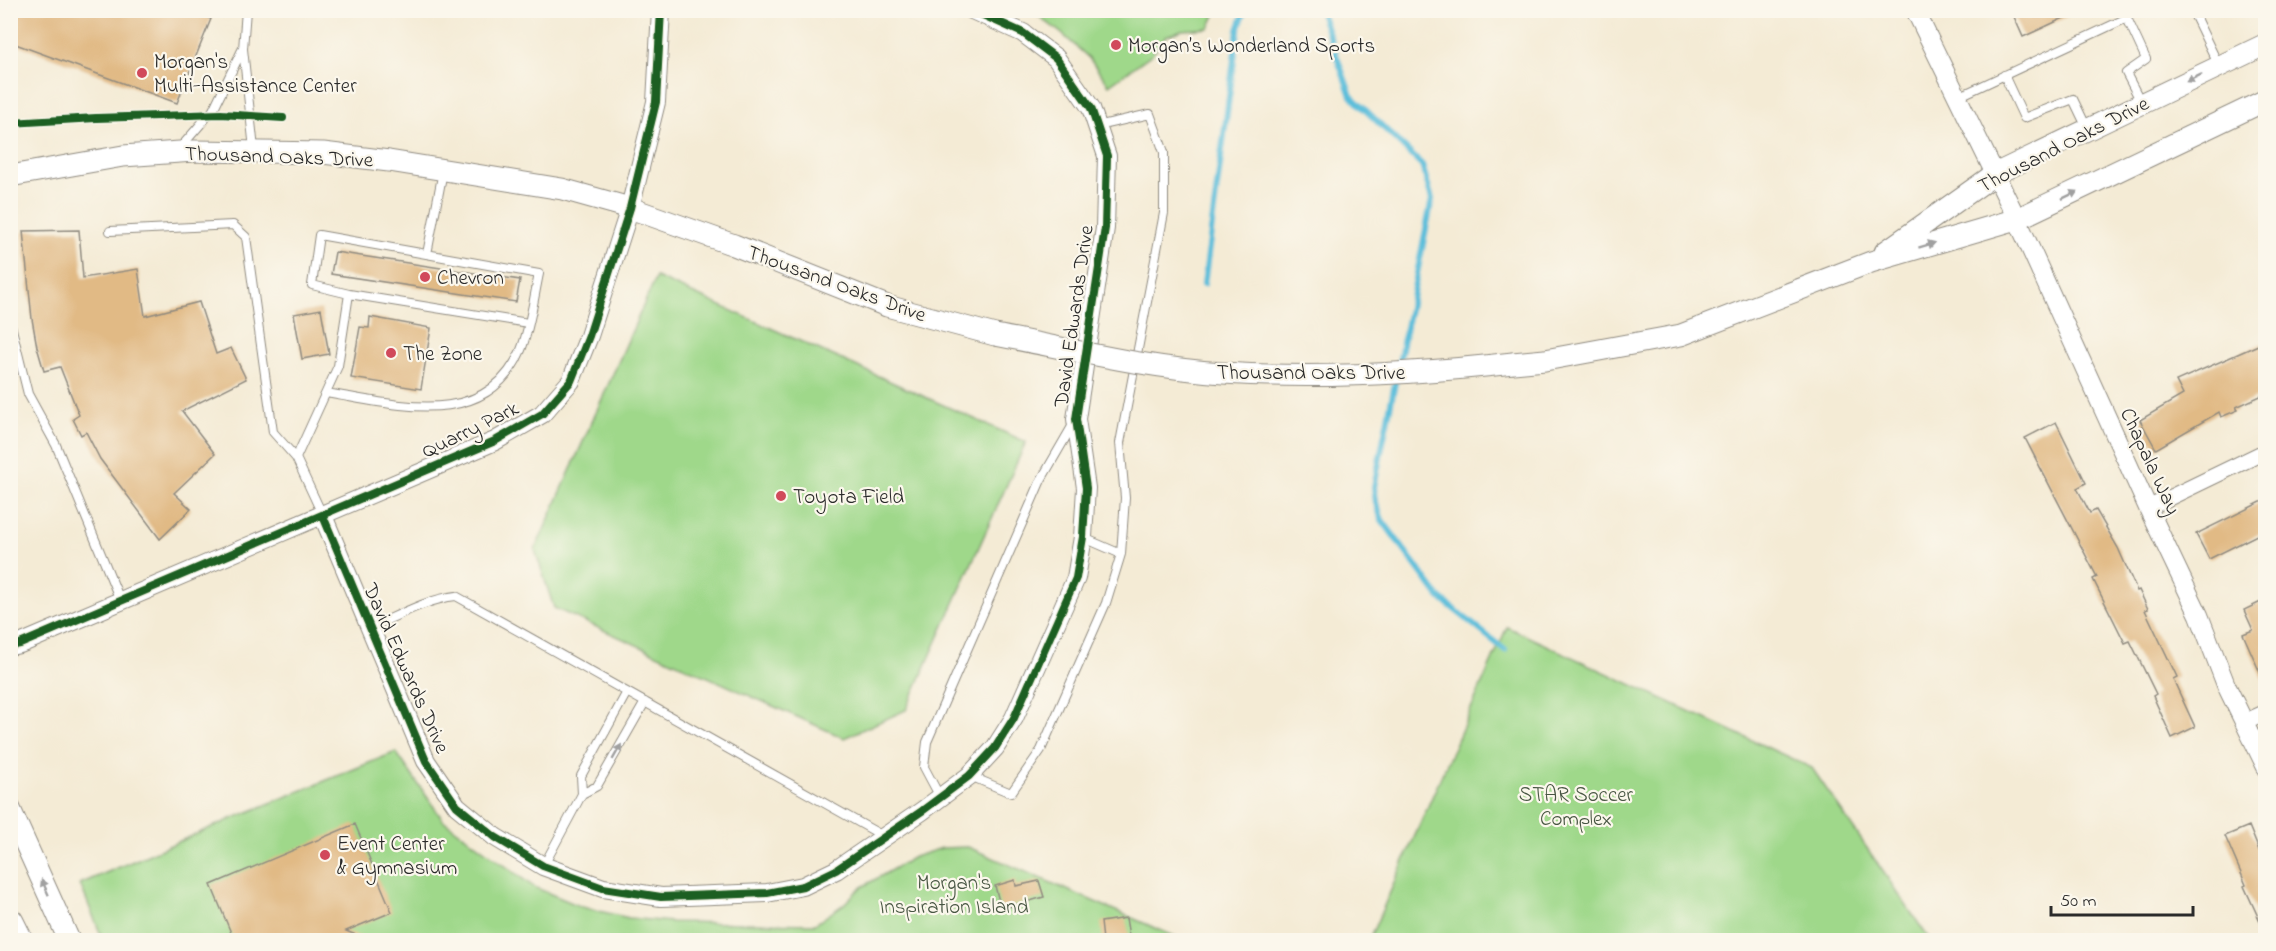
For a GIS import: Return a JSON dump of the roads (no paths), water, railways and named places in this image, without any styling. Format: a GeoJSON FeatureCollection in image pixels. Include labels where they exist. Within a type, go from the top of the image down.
{"type":"FeatureCollection","features":[{"type":"Feature","properties":{"kind":"highway"},"geometry":{"type":"LineString","coordinates":[[10,922],[19,940]]}},
{"type":"Feature","properties":{"kind":"main road","name":"Thousand Oaks Drive"},"geometry":{"type":"LineString","coordinates":[[1871,262],[1995,174],[2265,44]]}},
{"type":"Feature","properties":{"kind":"main road","name":"Thousand Oaks Drive"},"geometry":{"type":"LineString","coordinates":[[10,176],[123,156],[178,152],[323,153],[444,170],[562,189],[630,208],[734,245],[887,306],[994,335],[1163,366],[1223,373],[1365,376],[1513,363],[1681,335],[1871,262],[2017,219],[2265,100]]}},
{"type":"Feature","properties":{"kind":"main road"},"geometry":{"type":"LineString","coordinates":[[10,809],[69,940]]}},
{"type":"Feature","properties":{"kind":"street","name":"Quarry Park"},"geometry":{"type":"LineString","coordinates":[[14,647],[495,441],[542,414],[571,381],[589,336],[630,208],[656,102],[661,10]]}},
{"type":"Feature","properties":{"kind":"street","name":"Chapala Way"},"geometry":{"type":"LineString","coordinates":[[1915,10],[2017,219],[2199,615],[2226,685],[2265,767]]}},
{"type":"Feature","properties":{"kind":"street","name":"David Edwards Drive"},"geometry":{"type":"LineString","coordinates":[[323,516],[426,760],[457,806],[495,837],[543,866],[603,888],[661,897],[767,892],[803,886],[836,870],[969,776],[995,748],[1014,718],[1076,578],[1083,537],[1086,488],[1076,419],[1105,228],[1107,156],[1090,108],[1056,58],[1023,33],[981,12]]}},
{"type":"Feature","properties":{"kind":"street"},"geometry":{"type":"LineString","coordinates":[[2148,508],[2265,451]]}},
{"type":"Feature","properties":{"kind":"street"},"geometry":{"type":"LineString","coordinates":[[2244,722],[2265,712]]}},
{"type":"Feature","properties":{"kind":"lane"},"geometry":{"type":"LineString","coordinates":[[246,10],[243,49],[255,152]]}},
{"type":"Feature","properties":{"kind":"lane"},"geometry":{"type":"LineString","coordinates":[[2192,10],[2219,66]]}},
{"type":"Feature","properties":{"kind":"lane"},"geometry":{"type":"LineString","coordinates":[[1957,98],[2127,18],[2146,59],[2126,73],[2142,103]]}},
{"type":"Feature","properties":{"kind":"lane"},"geometry":{"type":"LineString","coordinates":[[178,152],[213,110],[243,49]]}},
{"type":"Feature","properties":{"kind":"lane"},"geometry":{"type":"LineString","coordinates":[[2004,75],[2024,118],[2073,99],[2088,129]]}},
{"type":"Feature","properties":{"kind":"lane"},"geometry":{"type":"LineString","coordinates":[[969,776],[1011,793],[1041,750],[1106,603],[1121,554],[1125,498],[1120,443],[1164,213],[1164,152],[1150,114],[1097,126]]}},
{"type":"Feature","properties":{"kind":"lane"},"geometry":{"type":"LineString","coordinates":[[427,254],[444,170]]}},
{"type":"Feature","properties":{"kind":"lane"},"geometry":{"type":"LineString","coordinates":[[110,231],[233,225],[246,237],[273,432],[296,458],[323,516]]}},
{"type":"Feature","properties":{"kind":"lane"},"geometry":{"type":"LineString","coordinates":[[326,393],[411,406],[448,407],[483,396],[508,373],[521,349],[528,322],[539,274],[319,235],[312,285],[349,294],[528,322]]}},
{"type":"Feature","properties":{"kind":"lane"},"geometry":{"type":"LineString","coordinates":[[296,458],[338,366],[349,294]]}},
{"type":"Feature","properties":{"kind":"lane"},"geometry":{"type":"LineString","coordinates":[[10,321],[28,394],[56,446],[120,602]]}},
{"type":"Feature","properties":{"kind":"lane"},"geometry":{"type":"LineString","coordinates":[[940,797],[924,767],[927,742],[1041,480],[1076,419]]}},
{"type":"Feature","properties":{"kind":"lane"},"geometry":{"type":"LineString","coordinates":[[1083,537],[1121,554]]}},
{"type":"Feature","properties":{"kind":"lane"},"geometry":{"type":"LineString","coordinates":[[369,628],[428,603],[456,596],[884,836]]}},
{"type":"Feature","properties":{"kind":"lane"},"geometry":{"type":"LineString","coordinates":[[543,866],[582,794],[581,776],[627,692]]}},
{"type":"Feature","properties":{"kind":"lane"},"geometry":{"type":"LineString","coordinates":[[582,794],[597,786],[645,702]]}},
{"type":"Feature","properties":{"kind":"waterway"},"geometry":{"type":"LineString","coordinates":[[1204,284],[1238,30],[1245,10]]}},
{"type":"Feature","properties":{"kind":"waterway"},"geometry":{"type":"LineString","coordinates":[[1320,10],[1351,96],[1422,165],[1432,199],[1398,368]]}},
{"type":"Feature","properties":{"kind":"waterway"},"geometry":{"type":"LineString","coordinates":[[1396,378],[1374,487],[1376,503],[1382,520],[1439,597],[1505,650]]}},
{"type":"Feature","properties":{"kind":"place","name":"Morgan’s Wonderland Sports"},"geometry":{"type":"Point","coordinates":[1116,45]}},
{"type":"Feature","properties":{"kind":"place","name":"Morgan's Multi-Assistance Center"},"geometry":{"type":"Point","coordinates":[142,73]}},
{"type":"Feature","properties":{"kind":"place","name":"Chevron"},"geometry":{"type":"Point","coordinates":[425,277]}},
{"type":"Feature","properties":{"kind":"place","name":"The Zone"},"geometry":{"type":"Point","coordinates":[391,353]}},
{"type":"Feature","properties":{"kind":"place","name":"Toyota Field"},"geometry":{"type":"Point","coordinates":[781,496]}},
{"type":"Feature","properties":{"kind":"place","name":"Event Center & Gymnasium"},"geometry":{"type":"Point","coordinates":[325,855]}},
{"type":"Feature","properties":{"kind":"park label","name":"STAR Soccer Complex"},"geometry":{"type":"Point","coordinates":[1576,806]}},
{"type":"Feature","properties":{"kind":"park label","name":"Morgan's Inspiration Island"},"geometry":{"type":"Point","coordinates":[954,894]}}]}
